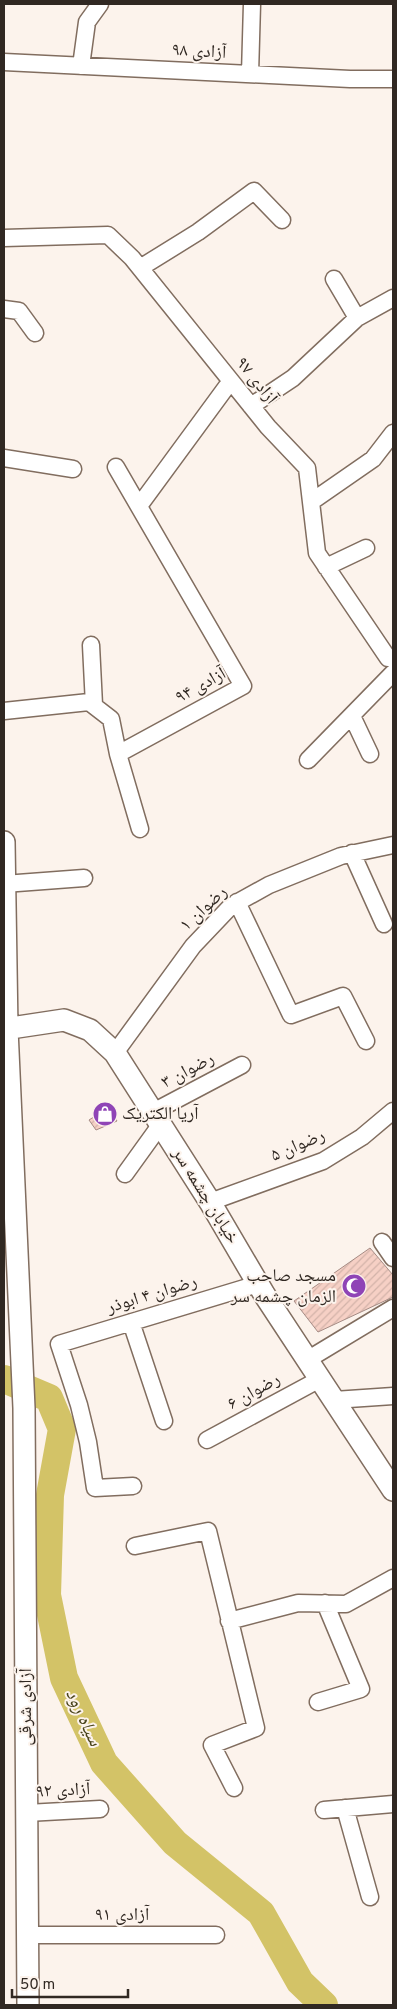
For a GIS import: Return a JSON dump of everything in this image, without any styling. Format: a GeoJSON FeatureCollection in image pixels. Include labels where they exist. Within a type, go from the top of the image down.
{"type":"FeatureCollection","features":[{"type":"Feature","properties":{"kind":"street"},"geometry":{"type":"LineString","coordinates":[[81,66],[87,22],[100,4]]}},
{"type":"Feature","properties":{"kind":"street"},"geometry":{"type":"LineString","coordinates":[[250,74],[252,4]]}},
{"type":"Feature","properties":{"kind":"street","name":"آزادی ۹۸"},"geometry":{"type":"LineString","coordinates":[[4,62],[350,80],[393,79]]}},
{"type":"Feature","properties":{"kind":"street"},"geometry":{"type":"LineString","coordinates":[[140,268],[198,232],[254,191],[282,220]]}},
{"type":"Feature","properties":{"kind":"street","name":"آزادی ۹۷"},"geometry":{"type":"LineString","coordinates":[[4,238],[108,235],[140,268],[230,382],[268,427],[307,468],[317,553],[392,663]]}},
{"type":"Feature","properties":{"kind":"street"},"geometry":{"type":"LineString","coordinates":[[334,278],[357,318]]}},
{"type":"Feature","properties":{"kind":"street"},"geometry":{"type":"LineString","coordinates":[[251,406],[292,378],[357,318],[393,298]]}},
{"type":"Feature","properties":{"kind":"street"},"geometry":{"type":"LineString","coordinates":[[4,309],[19,312],[35,333]]}},
{"type":"Feature","properties":{"kind":"street"},"geometry":{"type":"LineString","coordinates":[[139,506],[230,382]]}},
{"type":"Feature","properties":{"kind":"street"},"geometry":{"type":"LineString","coordinates":[[311,502],[373,459],[393,433]]}},
{"type":"Feature","properties":{"kind":"street"},"geometry":{"type":"LineString","coordinates":[[4,458],[73,469]]}},
{"type":"Feature","properties":{"kind":"street","name":"آزادی ۹۴"},"geometry":{"type":"LineString","coordinates":[[116,467],[243,686],[118,754]]}},
{"type":"Feature","properties":{"kind":"street"},"geometry":{"type":"LineString","coordinates":[[326,567],[366,548]]}},
{"type":"Feature","properties":{"kind":"street"},"geometry":{"type":"LineString","coordinates":[[91,645],[94,705]]}},
{"type":"Feature","properties":{"kind":"street"},"geometry":{"type":"LineString","coordinates":[[308,760],[352,716],[392,663]]}},
{"type":"Feature","properties":{"kind":"street"},"geometry":{"type":"LineString","coordinates":[[4,710],[89,702],[111,719],[118,754],[140,829]]}},
{"type":"Feature","properties":{"kind":"street"},"geometry":{"type":"LineString","coordinates":[[352,716],[370,754]]}},
{"type":"Feature","properties":{"kind":"street"},"geometry":{"type":"LineString","coordinates":[[4,842],[5,1029]]}},
{"type":"Feature","properties":{"kind":"street","name":"رضوان ۱"},"geometry":{"type":"LineString","coordinates":[[115,1053],[193,946],[231,906],[269,885],[341,856],[393,845]]}},
{"type":"Feature","properties":{"kind":"street"},"geometry":{"type":"LineString","coordinates":[[352,853],[384,924]]}},
{"type":"Feature","properties":{"kind":"street"},"geometry":{"type":"LineString","coordinates":[[4,884],[84,878]]}},
{"type":"Feature","properties":{"kind":"street"},"geometry":{"type":"LineString","coordinates":[[237,902],[291,1015],[343,996],[366,1041]]}},
{"type":"Feature","properties":{"kind":"street","name":"خیابان چشمه سر"},"geometry":{"type":"LineString","coordinates":[[5,1029],[64,1020],[90,1030],[115,1053],[210,1202],[258,1284],[393,1490]]}},
{"type":"Feature","properties":{"kind":"street","name":"آزادی شرقی"},"geometry":{"type":"LineString","coordinates":[[5,1029],[24,1408],[28,2005]]}},
{"type":"Feature","properties":{"kind":"street","name":"رضوان ۳"},"geometry":{"type":"LineString","coordinates":[[157,1118],[242,1065]]}},
{"type":"Feature","properties":{"kind":"street"},"geometry":{"type":"LineString","coordinates":[[125,1174],[157,1118]]}},
{"type":"Feature","properties":{"kind":"street","name":"رضوان ۵"},"geometry":{"type":"LineString","coordinates":[[210,1202],[323,1161],[389,1120]]}},
{"type":"Feature","properties":{"kind":"street"},"geometry":{"type":"LineString","coordinates":[[382,1242],[393,1258]]}},
{"type":"Feature","properties":{"kind":"street","name":"رضوان ۴ ابوذر"},"geometry":{"type":"LineString","coordinates":[[133,1486],[95,1488],[88,1442],[79,1405],[58,1344],[258,1284]]}},
{"type":"Feature","properties":{"kind":"street"},"geometry":{"type":"LineString","coordinates":[[307,1360],[393,1308]]}},
{"type":"Feature","properties":{"kind":"street"},"geometry":{"type":"LineString","coordinates":[[131,1322],[164,1421]]}},
{"type":"Feature","properties":{"kind":"street","name":"رضوان ۶"},"geometry":{"type":"LineString","coordinates":[[207,1440],[320,1378]]}},
{"type":"Feature","properties":{"kind":"street"},"geometry":{"type":"LineString","coordinates":[[334,1400],[393,1396]]}},
{"type":"Feature","properties":{"kind":"street"},"geometry":{"type":"LineString","coordinates":[[135,1546],[208,1531],[256,1728],[212,1744],[234,1788]]}},
{"type":"Feature","properties":{"kind":"street"},"geometry":{"type":"LineString","coordinates":[[229,1621],[298,1603],[346,1604],[393,1578]]}},
{"type":"Feature","properties":{"kind":"street"},"geometry":{"type":"LineString","coordinates":[[318,1702],[361,1689],[324,1603]]}},
{"type":"Feature","properties":{"kind":"street"},"geometry":{"type":"LineString","coordinates":[[324,1810],[393,1804]]}},
{"type":"Feature","properties":{"kind":"street"},"geometry":{"type":"LineString","coordinates":[[345,1808],[370,1897]]}},
{"type":"Feature","properties":{"kind":"street","name":"آزادی ۹۲"},"geometry":{"type":"LineString","coordinates":[[27,1813],[100,1809]]}},
{"type":"Feature","properties":{"kind":"street","name":"آزادی ۹۱"},"geometry":{"type":"LineString","coordinates":[[28,1935],[216,1935]]}},
{"type":"Feature","properties":{"kind":"building","name":"آریا الکتریک"},"geometry":{"type":"Polygon","coordinates":[[[108,1108],[117,1121],[96,1130],[89,1120],[108,1108]]]}},
{"type":"Feature","properties":{"kind":"building","name":"مسجد صاحب الزمان چشمه سر"},"geometry":{"type":"Polygon","coordinates":[[[370,1248],[393,1275],[393,1297],[318,1332],[294,1301],[370,1248]]]}},
{"type":"Feature","properties":{"kind":"waterway","name":"سیاه رود"},"geometry":{"type":"LineString","coordinates":[[4,1379],[49,1398],[62,1429],[50,1495],[47,1595],[64,1678],[104,1763],[175,1843],[261,1913],[300,1982],[324,2005]]}},
{"type":"Feature","properties":{"kind":"place","name":"آریا الکتریک"},"geometry":{"type":"Point","coordinates":[105,1114]}},
{"type":"Feature","properties":{"kind":"place","name":"مسجد صاحب الزمان چشمه سر"},"geometry":{"type":"Point","coordinates":[354,1286]}}]}
